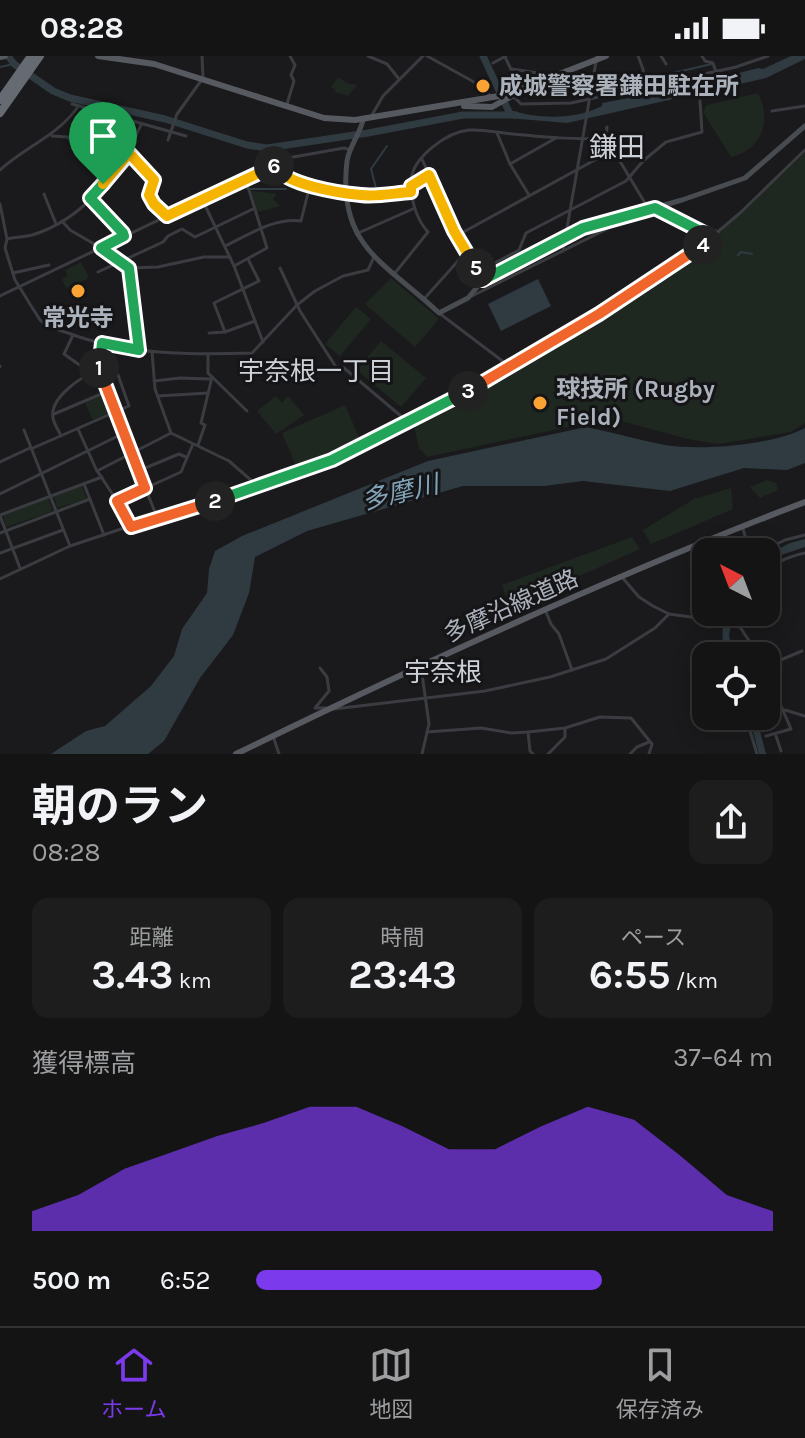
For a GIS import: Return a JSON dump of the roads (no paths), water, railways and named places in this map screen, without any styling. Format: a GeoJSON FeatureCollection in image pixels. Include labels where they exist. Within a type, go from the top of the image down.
{"type":"FeatureCollection","features":[{"type":"Feature","properties":{"kind":"highway"},"geometry":{"type":"LineString","coordinates":[[0,100],[31,56]]}},
{"type":"Feature","properties":{"kind":"highway"},"geometry":{"type":"LineString","coordinates":[[0,113],[40,56]]}},
{"type":"Feature","properties":{"kind":"main road"},"geometry":{"type":"LineString","coordinates":[[98,56],[139,59],[331,119],[362,122],[457,104],[476,107],[606,56]]}},
{"type":"Feature","properties":{"kind":"main road","name":"多摩沿線道路"},"geometry":{"type":"LineString","coordinates":[[236,754],[621,576],[805,502]]}},
{"type":"Feature","properties":{"kind":"street"},"geometry":{"type":"LineString","coordinates":[[168,140],[177,114],[203,78],[202,56]]}},
{"type":"Feature","properties":{"kind":"street"},"geometry":{"type":"LineString","coordinates":[[286,106],[294,82],[291,75],[295,65],[290,56]]}},
{"type":"Feature","properties":{"kind":"street"},"geometry":{"type":"LineString","coordinates":[[368,56],[387,64],[399,79]]}},
{"type":"Feature","properties":{"kind":"street"},"geometry":{"type":"LineString","coordinates":[[372,119],[378,103],[425,56],[474,82],[496,100]]}},
{"type":"Feature","properties":{"kind":"street"},"geometry":{"type":"LineString","coordinates":[[638,56],[645,87]]}},
{"type":"Feature","properties":{"kind":"street"},"geometry":{"type":"LineString","coordinates":[[661,56],[666,64]]}},
{"type":"Feature","properties":{"kind":"street"},"geometry":{"type":"LineString","coordinates":[[702,56],[705,61],[713,63],[716,72]]}},
{"type":"Feature","properties":{"kind":"street"},"geometry":{"type":"LineString","coordinates":[[509,95],[518,103],[571,103],[716,72],[768,56]]}},
{"type":"Feature","properties":{"kind":"street"},"geometry":{"type":"LineString","coordinates":[[493,63],[506,57],[521,90]]}},
{"type":"Feature","properties":{"kind":"street"},"geometry":{"type":"LineString","coordinates":[[563,251],[597,58]]}},
{"type":"Feature","properties":{"kind":"street"},"geometry":{"type":"LineString","coordinates":[[512,69],[552,77]]}},
{"type":"Feature","properties":{"kind":"street"},"geometry":{"type":"LineString","coordinates":[[478,272],[519,250],[526,233],[626,181],[666,142],[702,132],[700,101]]}},
{"type":"Feature","properties":{"kind":"street"},"geometry":{"type":"LineString","coordinates":[[72,104],[186,136]]}},
{"type":"Feature","properties":{"kind":"street"},"geometry":{"type":"LineString","coordinates":[[0,170],[66,122],[78,106]]}},
{"type":"Feature","properties":{"kind":"street"},"geometry":{"type":"LineString","coordinates":[[772,111],[805,106]]}},
{"type":"Feature","properties":{"kind":"street"},"geometry":{"type":"LineString","coordinates":[[75,145],[96,112]]}},
{"type":"Feature","properties":{"kind":"street"},"geometry":{"type":"LineString","coordinates":[[362,122],[347,163],[349,214],[356,234],[374,257],[439,313],[510,367]]}},
{"type":"Feature","properties":{"kind":"street"},"geometry":{"type":"LineString","coordinates":[[7,239],[33,235],[56,224],[90,198],[129,153],[141,125]]}},
{"type":"Feature","properties":{"kind":"street"},"geometry":{"type":"LineString","coordinates":[[468,298],[483,280],[583,228],[745,178],[805,126]]}},
{"type":"Feature","properties":{"kind":"street"},"geometry":{"type":"LineString","coordinates":[[607,127],[606,138],[652,209],[712,237]]}},
{"type":"Feature","properties":{"kind":"street"},"geometry":{"type":"LineString","coordinates":[[395,273],[428,232],[419,223],[411,175],[421,157],[438,144],[466,130],[556,138],[606,138]]}},
{"type":"Feature","properties":{"kind":"street"},"geometry":{"type":"LineString","coordinates":[[497,133],[510,164],[529,195]]}},
{"type":"Feature","properties":{"kind":"street"},"geometry":{"type":"LineString","coordinates":[[48,136],[64,135],[78,152]]}},
{"type":"Feature","properties":{"kind":"street"},"geometry":{"type":"LineString","coordinates":[[510,164],[556,138]]}},
{"type":"Feature","properties":{"kind":"street"},"geometry":{"type":"LineString","coordinates":[[0,296],[288,158],[352,148]]}},
{"type":"Feature","properties":{"kind":"street"},"geometry":{"type":"LineString","coordinates":[[458,235],[613,150]]}},
{"type":"Feature","properties":{"kind":"street"},"geometry":{"type":"LineString","coordinates":[[0,579],[70,546],[259,487],[332,460],[408,422],[510,367],[637,289],[712,237],[805,150]]}},
{"type":"Feature","properties":{"kind":"street"},"geometry":{"type":"LineString","coordinates":[[129,153],[154,180],[149,195],[167,216]]}},
{"type":"Feature","properties":{"kind":"street"},"geometry":{"type":"LineString","coordinates":[[421,157],[454,231],[483,280]]}},
{"type":"Feature","properties":{"kind":"street"},"geometry":{"type":"LineString","coordinates":[[273,165],[282,175],[310,185],[364,196],[411,189],[429,175]]}},
{"type":"Feature","properties":{"kind":"street"},"geometry":{"type":"LineString","coordinates":[[234,266],[267,248],[243,179]]}},
{"type":"Feature","properties":{"kind":"street"},"geometry":{"type":"LineString","coordinates":[[225,246],[287,220],[301,221],[310,185]]}},
{"type":"Feature","properties":{"kind":"street"},"geometry":{"type":"LineString","coordinates":[[44,194],[56,224]]}},
{"type":"Feature","properties":{"kind":"street"},"geometry":{"type":"LineString","coordinates":[[90,198],[124,236]]}},
{"type":"Feature","properties":{"kind":"street"},"geometry":{"type":"LineString","coordinates":[[202,199],[234,266],[263,342]]}},
{"type":"Feature","properties":{"kind":"street"},"geometry":{"type":"LineString","coordinates":[[0,204],[7,239],[2,249],[31,308],[45,325],[102,343],[139,350],[208,356],[252,353],[297,305],[329,283],[368,270],[374,257]]}},
{"type":"Feature","properties":{"kind":"street"},"geometry":{"type":"LineString","coordinates":[[356,234],[415,207]]}},
{"type":"Feature","properties":{"kind":"street"},"geometry":{"type":"LineString","coordinates":[[98,272],[163,242],[182,229],[195,237],[255,208]]}},
{"type":"Feature","properties":{"kind":"street"},"geometry":{"type":"LineString","coordinates":[[439,313],[640,212]]}},
{"type":"Feature","properties":{"kind":"street"},"geometry":{"type":"LineString","coordinates":[[62,221],[70,230],[129,268],[139,350]]}},
{"type":"Feature","properties":{"kind":"street"},"geometry":{"type":"LineString","coordinates":[[424,299],[467,251]]}},
{"type":"Feature","properties":{"kind":"street"},"geometry":{"type":"LineString","coordinates":[[129,268],[158,267],[204,257],[230,257]]}},
{"type":"Feature","properties":{"kind":"street"},"geometry":{"type":"LineString","coordinates":[[225,332],[214,303],[259,278],[248,259]]}},
{"type":"Feature","properties":{"kind":"street"},"geometry":{"type":"LineString","coordinates":[[13,273],[49,265]]}},
{"type":"Feature","properties":{"kind":"street"},"geometry":{"type":"LineString","coordinates":[[280,268],[297,305],[336,367],[344,368],[408,422]]}},
{"type":"Feature","properties":{"kind":"street"},"geometry":{"type":"LineString","coordinates":[[209,333],[225,332],[255,321]]}},
{"type":"Feature","properties":{"kind":"street"},"geometry":{"type":"LineString","coordinates":[[73,335],[64,354],[81,366],[85,375]]}},
{"type":"Feature","properties":{"kind":"street"},"geometry":{"type":"LineString","coordinates":[[102,343],[99,371],[157,517]]}},
{"type":"Feature","properties":{"kind":"street"},"geometry":{"type":"LineString","coordinates":[[152,351],[154,381],[171,433],[229,461],[259,487]]}},
{"type":"Feature","properties":{"kind":"street"},"geometry":{"type":"LineString","coordinates":[[208,356],[208,373],[247,411]]}},
{"type":"Feature","properties":{"kind":"street"},"geometry":{"type":"LineString","coordinates":[[0,462],[78,429],[129,406],[118,375],[99,371],[85,375],[57,402],[53,415],[61,436]]}},
{"type":"Feature","properties":{"kind":"street"},"geometry":{"type":"LineString","coordinates":[[154,381],[212,378]]}},
{"type":"Feature","properties":{"kind":"street"},"geometry":{"type":"LineString","coordinates":[[117,501],[181,472],[205,425],[201,423],[212,378]]}},
{"type":"Feature","properties":{"kind":"street"},"geometry":{"type":"LineString","coordinates":[[53,415],[106,392]]}},
{"type":"Feature","properties":{"kind":"street"},"geometry":{"type":"LineString","coordinates":[[158,396],[208,393]]}},
{"type":"Feature","properties":{"kind":"street"},"geometry":{"type":"LineString","coordinates":[[78,429],[97,471],[131,527]]}},
{"type":"Feature","properties":{"kind":"street"},"geometry":{"type":"LineString","coordinates":[[24,430],[70,546]]}},
{"type":"Feature","properties":{"kind":"street"},"geometry":{"type":"LineString","coordinates":[[97,471],[171,433]]}},
{"type":"Feature","properties":{"kind":"street"},"geometry":{"type":"LineString","coordinates":[[0,494],[43,476],[123,434]]}},
{"type":"Feature","properties":{"kind":"street"},"geometry":{"type":"LineString","coordinates":[[138,471],[179,454],[188,457]]}},
{"type":"Feature","properties":{"kind":"street"},"geometry":{"type":"LineString","coordinates":[[20,568],[0,516],[102,477]]}},
{"type":"Feature","properties":{"kind":"street"},"geometry":{"type":"LineString","coordinates":[[84,484],[104,535]]}},
{"type":"Feature","properties":{"kind":"street"},"geometry":{"type":"LineString","coordinates":[[0,533],[90,499]]}},
{"type":"Feature","properties":{"kind":"street"},"geometry":{"type":"LineString","coordinates":[[743,527],[746,538]]}},
{"type":"Feature","properties":{"kind":"street"},"geometry":{"type":"LineString","coordinates":[[0,553],[63,530]]}},
{"type":"Feature","properties":{"kind":"street"},"geometry":{"type":"LineString","coordinates":[[780,542],[805,535]]}},
{"type":"Feature","properties":{"kind":"street"},"geometry":{"type":"LineString","coordinates":[[780,561],[805,553]]}},
{"type":"Feature","properties":{"kind":"street"},"geometry":{"type":"LineString","coordinates":[[621,576],[639,597],[669,614],[692,618]]}},
{"type":"Feature","properties":{"kind":"street"},"geometry":{"type":"LineString","coordinates":[[545,610],[559,634],[572,670]]}},
{"type":"Feature","properties":{"kind":"street"},"geometry":{"type":"LineString","coordinates":[[320,668],[327,677],[329,691],[315,708],[331,709],[505,687],[606,659],[655,628],[669,614]]}},
{"type":"Feature","properties":{"kind":"street"},"geometry":{"type":"LineString","coordinates":[[736,626],[751,642]]}},
{"type":"Feature","properties":{"kind":"street"},"geometry":{"type":"LineString","coordinates":[[780,662],[802,651]]}},
{"type":"Feature","properties":{"kind":"street"},"geometry":{"type":"LineString","coordinates":[[421,667],[429,724],[422,754]]}},
{"type":"Feature","properties":{"kind":"street"},"geometry":{"type":"LineString","coordinates":[[766,736],[791,729],[780,699]]}},
{"type":"Feature","properties":{"kind":"street"},"geometry":{"type":"LineString","coordinates":[[785,710],[805,716]]}},
{"type":"Feature","properties":{"kind":"street"},"geometry":{"type":"LineString","coordinates":[[427,732],[484,728],[511,733],[528,732],[565,728],[600,717],[631,718],[652,744],[649,754]]}},
{"type":"Feature","properties":{"kind":"street"},"geometry":{"type":"LineString","coordinates":[[548,754],[565,737],[565,728]]}},
{"type":"Feature","properties":{"kind":"street"},"geometry":{"type":"LineString","coordinates":[[750,730],[757,754]]}},
{"type":"Feature","properties":{"kind":"street"},"geometry":{"type":"LineString","coordinates":[[528,732],[533,754]]}},
{"type":"Feature","properties":{"kind":"street"},"geometry":{"type":"LineString","coordinates":[[776,735],[781,751]]}},
{"type":"Feature","properties":{"kind":"street"},"geometry":{"type":"LineString","coordinates":[[273,736],[279,754]]}},
{"type":"Feature","properties":{"kind":"street"},"geometry":{"type":"LineString","coordinates":[[630,754],[649,742]]}},
{"type":"Feature","properties":{"kind":"water"},"geometry":{"type":"Polygon","coordinates":[[[791,56],[805,56],[805,59],[766,78],[567,123],[508,118],[510,110],[544,116],[580,114],[602,106],[602,103],[763,69],[791,56]]]}},
{"type":"Feature","properties":{"kind":"water"},"geometry":{"type":"Polygon","coordinates":[[[538,279],[551,306],[501,331],[488,304],[538,279]]]}},
{"type":"Feature","properties":{"kind":"water","name":"多摩川"},"geometry":{"type":"Polygon","coordinates":[[[586,427],[680,447],[756,442],[805,428],[805,463],[787,470],[744,468],[670,491],[583,481],[544,486],[463,486],[307,531],[255,557],[249,593],[233,635],[200,678],[164,741],[148,754],[51,754],[86,731],[105,726],[151,686],[174,656],[182,629],[207,593],[209,569],[215,551],[242,536],[428,461],[586,427]]]}},
{"type":"Feature","properties":{"kind":"water"},"geometry":{"type":"Polygon","coordinates":[[[805,539],[805,547],[780,555],[780,548],[805,539]]]}},
{"type":"Feature","properties":{"kind":"water"},"geometry":{"type":"Polygon","coordinates":[[[723,626],[731,626],[730,642],[723,642],[723,626]]]}},
{"type":"Feature","properties":{"kind":"water"},"geometry":{"type":"Polygon","coordinates":[[[753,730],[760,730],[766,754],[759,754],[753,730]]]}},
{"type":"Feature","properties":{"kind":"waterway"},"geometry":{"type":"LineString","coordinates":[[8,56],[14,64],[53,91],[70,98],[165,119],[247,145],[267,148],[463,115],[516,115]]}},
{"type":"Feature","properties":{"kind":"waterway"},"geometry":{"type":"LineString","coordinates":[[483,56],[510,114]]}},
{"type":"Feature","properties":{"kind":"waterway"},"geometry":{"type":"LineString","coordinates":[[0,67],[14,64]]}},
{"type":"Feature","properties":{"kind":"waterway"},"geometry":{"type":"LineString","coordinates":[[519,94],[642,80],[712,64]]}},
{"type":"Feature","properties":{"kind":"waterway"},"geometry":{"type":"LineString","coordinates":[[349,191],[365,192],[376,188],[371,169],[387,146]]}},
{"type":"Feature","properties":{"kind":"waterway"},"geometry":{"type":"LineString","coordinates":[[248,189],[286,189]]}},
{"type":"Feature","properties":{"kind":"waterway"},"geometry":{"type":"LineString","coordinates":[[738,255],[741,252],[752,254]]}},
{"type":"Feature","properties":{"kind":"place","name":"成城警察署鎌田駐在所"},"geometry":{"type":"Point","coordinates":[483,86]}},
{"type":"Feature","properties":{"kind":"place","name":"常光寺"},"geometry":{"type":"Point","coordinates":[78,291]}},
{"type":"Feature","properties":{"kind":"place","name":"球技所 (Rugby Field)"},"geometry":{"type":"Point","coordinates":[540,403]}},
{"type":"Feature","properties":{"kind":"district","name":"鎌田"},"geometry":{"type":"Point","coordinates":[617,147]}},
{"type":"Feature","properties":{"kind":"district","name":"宇奈根一丁目"},"geometry":{"type":"Point","coordinates":[316,371]}},
{"type":"Feature","properties":{"kind":"district","name":"宇奈根"},"geometry":{"type":"Point","coordinates":[443,672]}}]}
